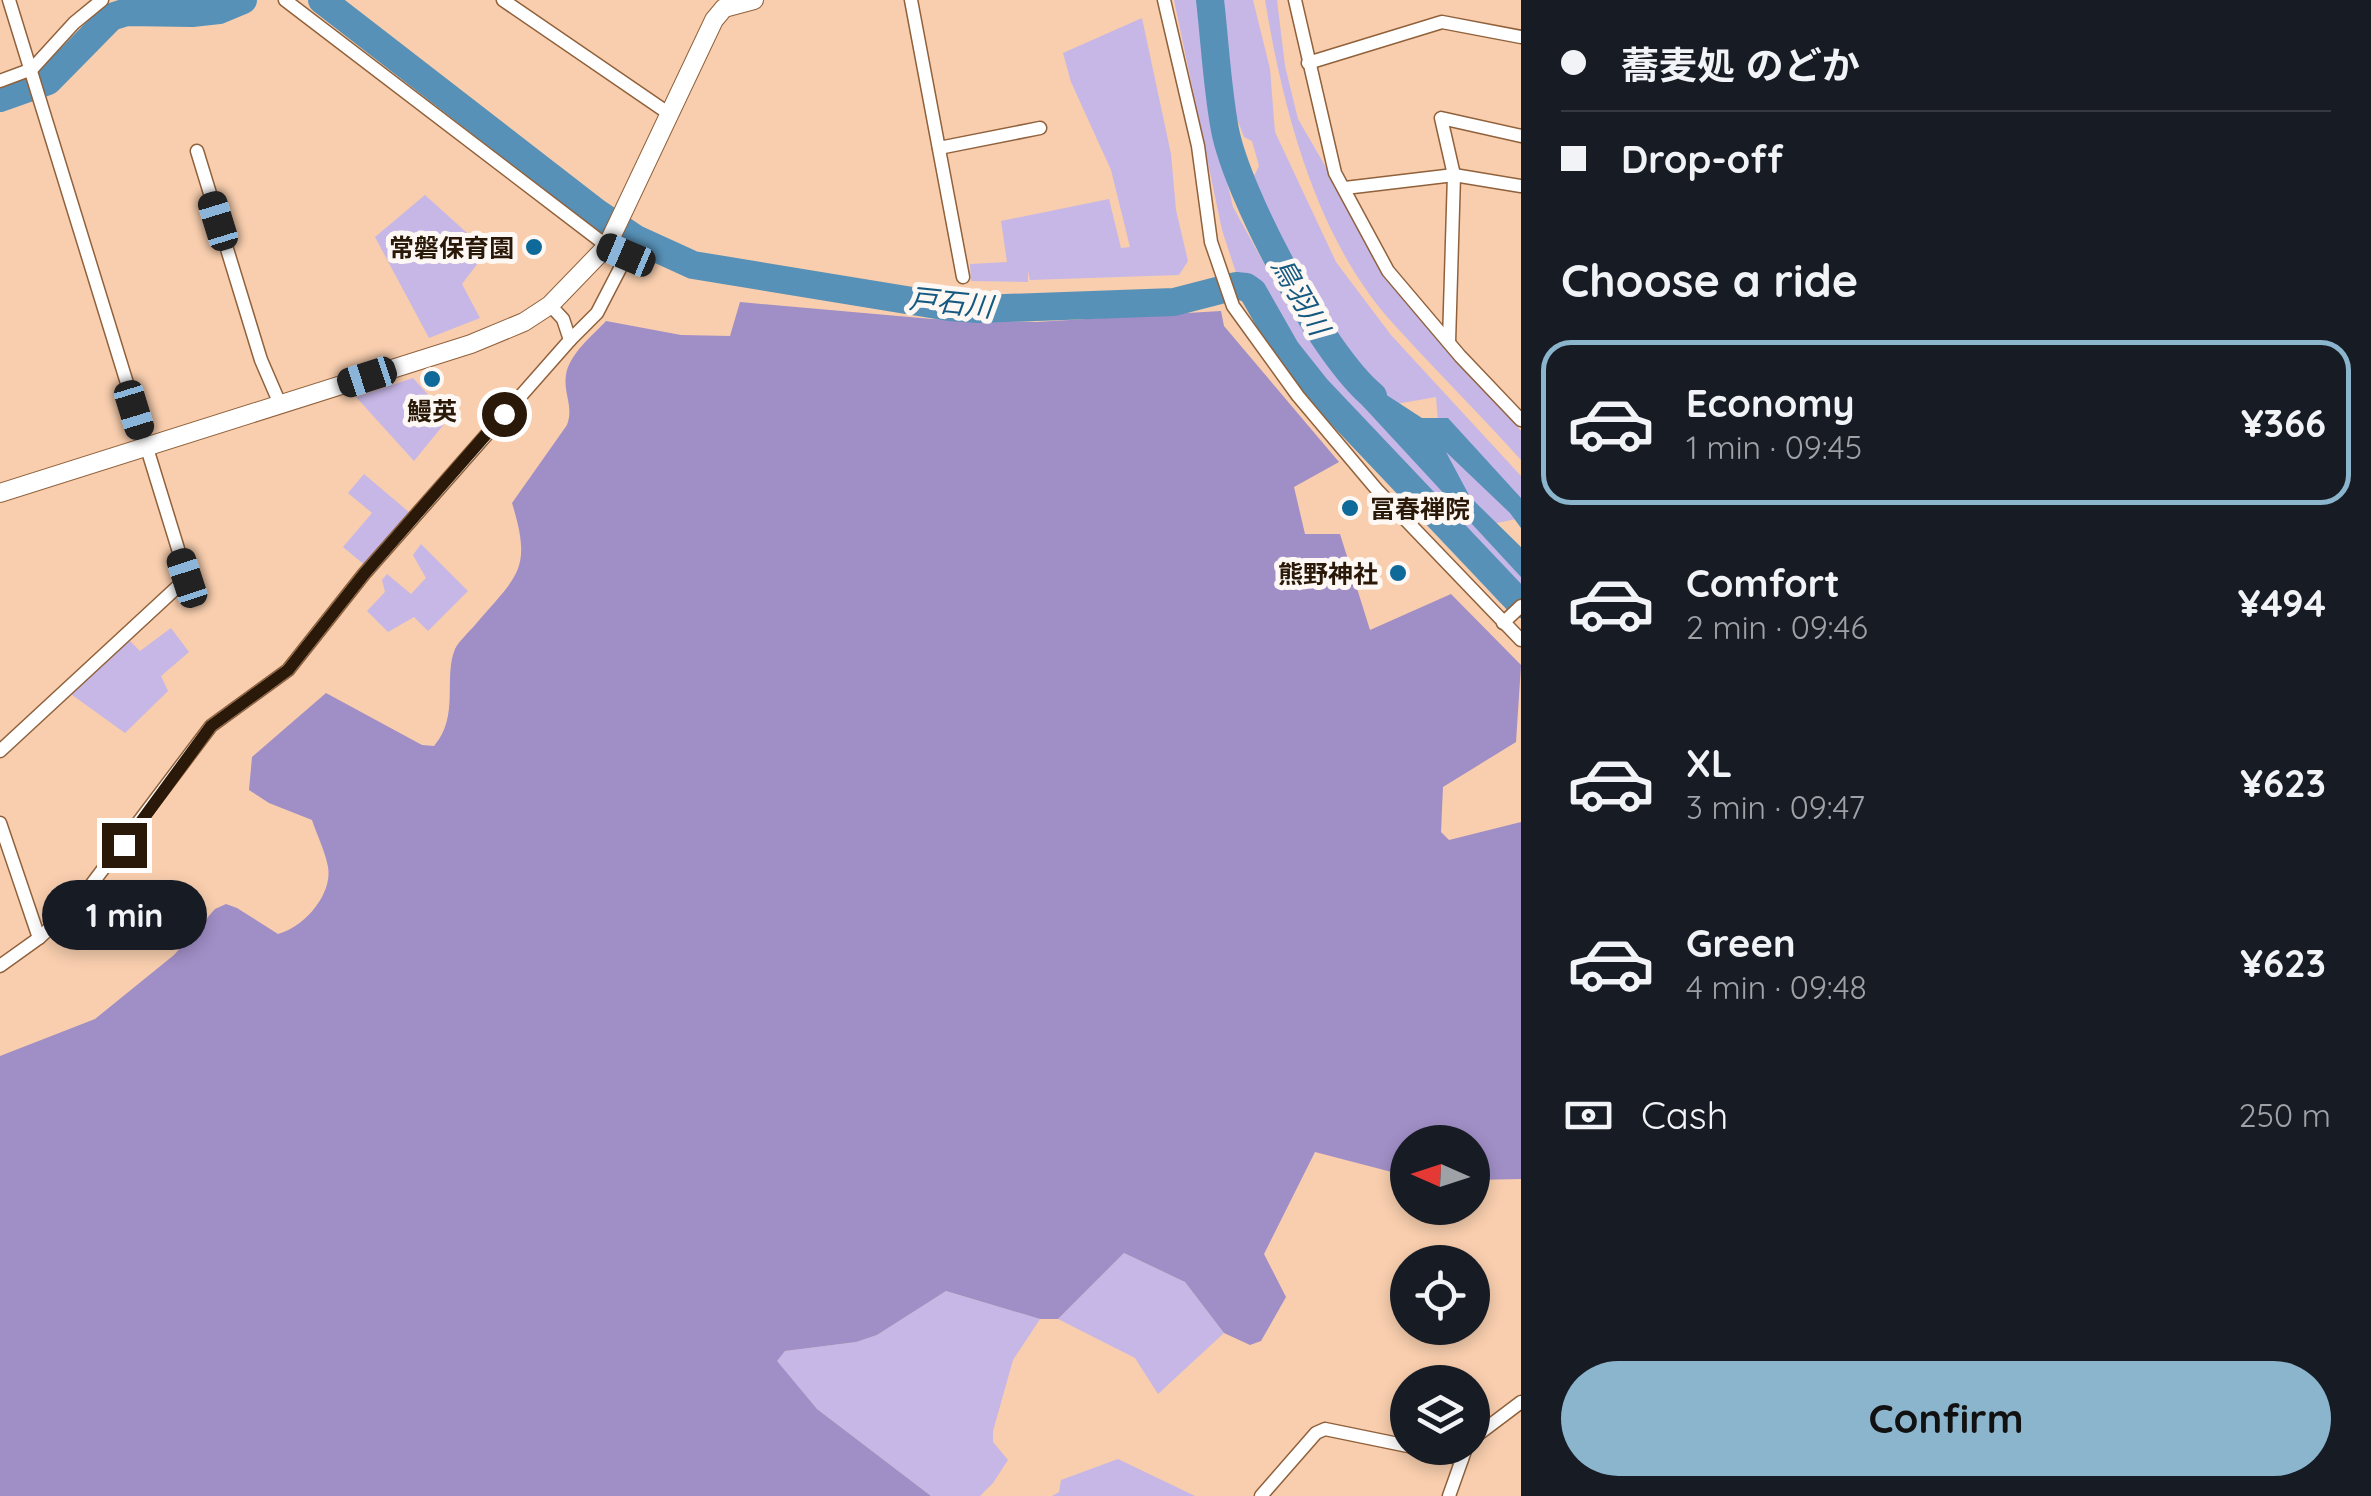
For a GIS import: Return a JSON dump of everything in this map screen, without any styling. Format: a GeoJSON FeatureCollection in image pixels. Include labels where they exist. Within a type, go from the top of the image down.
{"type":"FeatureCollection","features":[{"type":"Feature","properties":{"kind":"street"},"geometry":{"type":"LineString","coordinates":[[0,751],[187,578],[9,0]]}},
{"type":"Feature","properties":{"kind":"street"},"geometry":{"type":"LineString","coordinates":[[0,81],[33,72],[74,23],[102,0]]}},
{"type":"Feature","properties":{"kind":"street"},"geometry":{"type":"LineString","coordinates":[[0,966],[39,938],[79,901],[211,726],[288,670],[364,574],[596,313],[626,255],[286,0]]}},
{"type":"Feature","properties":{"kind":"street"},"geometry":{"type":"LineString","coordinates":[[503,0],[668,113]]}},
{"type":"Feature","properties":{"kind":"street"},"geometry":{"type":"LineString","coordinates":[[0,493],[471,344],[512,328],[550,305],[609,243],[668,113],[724,4],[754,0]]}},
{"type":"Feature","properties":{"kind":"street"},"geometry":{"type":"LineString","coordinates":[[910,0],[963,277]]}},
{"type":"Feature","properties":{"kind":"street"},"geometry":{"type":"LineString","coordinates":[[1164,0],[1198,146],[1211,242],[1230,300],[1313,414],[1378,491],[1512,615],[1521,640]]}},
{"type":"Feature","properties":{"kind":"street"},"geometry":{"type":"LineString","coordinates":[[1295,0],[1335,173],[1388,270],[1521,420]]}},
{"type":"Feature","properties":{"kind":"street"},"geometry":{"type":"LineString","coordinates":[[1308,63],[1442,22],[1521,38]]}},
{"type":"Feature","properties":{"kind":"street"},"geometry":{"type":"LineString","coordinates":[[1449,342],[1454,174],[1441,118],[1521,136]]}},
{"type":"Feature","properties":{"kind":"street"},"geometry":{"type":"LineString","coordinates":[[939,148],[1040,128]]}},
{"type":"Feature","properties":{"kind":"street"},"geometry":{"type":"LineString","coordinates":[[197,151],[261,360],[280,404]]}},
{"type":"Feature","properties":{"kind":"street"},"geometry":{"type":"LineString","coordinates":[[1345,188],[1454,174],[1519,186],[1521,168]]}},
{"type":"Feature","properties":{"kind":"street"},"geometry":{"type":"LineString","coordinates":[[550,305],[564,319],[570,340]]}},
{"type":"Feature","properties":{"kind":"street"},"geometry":{"type":"LineString","coordinates":[[0,823],[39,938]]}},
{"type":"Feature","properties":{"kind":"street"},"geometry":{"type":"LineString","coordinates":[[1490,1425],[1521,1402]]}},
{"type":"Feature","properties":{"kind":"street"},"geometry":{"type":"LineString","coordinates":[[1262,1496],[1316,1433],[1326,1430],[1390,1443]]}},
{"type":"Feature","properties":{"kind":"street"},"geometry":{"type":"LineString","coordinates":[[1448,1496],[1460,1465]]}},
{"type":"Feature","properties":{"kind":"shaded area"},"geometry":{"type":"Polygon","coordinates":[[[1174,0],[1205,0],[1215,9],[1208,101],[1233,207],[1288,307],[1521,575],[1521,583],[1500,603],[1331,414],[1245,300],[1222,230],[1174,0]]]}},
{"type":"Feature","properties":{"kind":"shaded area"},"geometry":{"type":"Polygon","coordinates":[[[1222,0],[1253,0],[1270,69],[1275,132],[1336,262],[1391,335],[1521,476],[1521,518],[1492,524],[1462,493],[1442,455],[1436,397],[1390,405],[1335,338],[1253,178],[1259,166],[1252,141],[1244,137],[1218,68],[1222,0]]]}},
{"type":"Feature","properties":{"kind":"shaded area"},"geometry":{"type":"Polygon","coordinates":[[[1265,0],[1277,0],[1285,66],[1298,119],[1354,223],[1435,333],[1521,431],[1521,460],[1389,319],[1341,249],[1306,168],[1293,126],[1265,0]]]}},
{"type":"Feature","properties":{"kind":"shaded area"},"geometry":{"type":"Polygon","coordinates":[[[1142,18],[1171,154],[1176,210],[1188,261],[1179,275],[1030,280],[1028,271],[1028,282],[971,281],[970,264],[1007,262],[1001,221],[1109,199],[1121,248],[1130,247],[1111,170],[1071,82],[1063,53],[1142,18]]]}},
{"type":"Feature","properties":{"kind":"shaded area"},"geometry":{"type":"Polygon","coordinates":[[[425,195],[487,251],[462,284],[480,318],[429,338],[375,237],[425,195]]]}},
{"type":"Feature","properties":{"kind":"shaded area"},"geometry":{"type":"Polygon","coordinates":[[[740,302],[932,319],[1036,322],[1221,311],[1224,326],[1339,462],[1294,487],[1305,534],[1340,534],[1370,630],[1451,594],[1521,665],[1516,742],[1443,787],[1441,832],[1449,840],[1521,822],[1521,1179],[1490,1180],[1490,1125],[1390,1125],[1390,1172],[1315,1152],[1264,1254],[1286,1297],[1261,1341],[1250,1345],[1224,1333],[1185,1282],[1124,1253],[1058,1319],[1040,1319],[946,1291],[877,1335],[856,1342],[785,1351],[777,1361],[817,1409],[931,1496],[0,1496],[0,1056],[95,1019],[174,955],[215,909],[226,904],[278,934],[306,918],[326,888],[328,867],[323,849],[312,820],[269,803],[249,790],[252,757],[326,693],[422,745],[434,746],[447,722],[455,649],[517,571],[521,544],[512,503],[567,425],[566,375],[577,352],[606,321],[681,335],[730,336],[740,302]]]}},
{"type":"Feature","properties":{"kind":"shaded area"},"geometry":{"type":"Polygon","coordinates":[[[413,378],[449,418],[414,461],[356,397],[413,378]]]}},
{"type":"Feature","properties":{"kind":"shaded area"},"geometry":{"type":"Polygon","coordinates":[[[364,474],[410,513],[366,566],[343,547],[372,513],[348,493],[364,474]]]}},
{"type":"Feature","properties":{"kind":"shaded area"},"geometry":{"type":"Polygon","coordinates":[[[421,544],[468,591],[428,631],[414,617],[388,632],[367,611],[385,592],[382,580],[387,574],[411,594],[426,578],[413,555],[421,544]]]}},
{"type":"Feature","properties":{"kind":"shaded area"},"geometry":{"type":"Polygon","coordinates":[[[171,628],[189,652],[161,676],[168,691],[125,733],[68,692],[128,639],[140,651],[171,628]]]}},
{"type":"Feature","properties":{"kind":"shaded area"},"geometry":{"type":"Polygon","coordinates":[[[1124,1253],[1185,1282],[1224,1333],[1158,1394],[1135,1358],[1058,1319],[1124,1253]]]}},
{"type":"Feature","properties":{"kind":"shaded area"},"geometry":{"type":"Polygon","coordinates":[[[946,1291],[1040,1319],[1013,1360],[993,1431],[993,1442],[1008,1460],[980,1496],[931,1496],[817,1409],[776,1361],[785,1351],[855,1342],[877,1335],[946,1291]]]}},
{"type":"Feature","properties":{"kind":"shaded area"},"geometry":{"type":"Polygon","coordinates":[[[1118,1459],[1195,1496],[1052,1496],[1059,1492],[1061,1480],[1118,1459]]]}},
{"type":"Feature","properties":{"kind":"water"},"geometry":{"type":"Polygon","coordinates":[[[1345,368],[1422,418],[1448,418],[1521,498],[1521,528],[1446,452],[1470,497],[1521,547],[1521,577],[1362,405],[1345,368]]]}},
{"type":"Feature","properties":{"kind":"waterway","name":"戸石川"},"geometry":{"type":"LineString","coordinates":[[0,98],[48,81],[111,17],[127,12],[219,10],[243,0]]}},
{"type":"Feature","properties":{"kind":"waterway","name":"戸石川"},"geometry":{"type":"LineString","coordinates":[[322,0],[596,212],[636,239],[693,265],[979,309],[1174,302],[1236,286],[1246,287],[1253,292],[1286,350],[1317,389],[1521,604]]}},
{"type":"Feature","properties":{"kind":"waterway","name":"鳥羽川"},"geometry":{"type":"LineString","coordinates":[[1210,0],[1225,130],[1246,193],[1307,311],[1330,346],[1373,396]]}},
{"type":"Feature","properties":{"kind":"place","name":"常磐保育園"},"geometry":{"type":"Point","coordinates":[534,247]}},
{"type":"Feature","properties":{"kind":"place","name":"鰻英"},"geometry":{"type":"Point","coordinates":[432,379]}},
{"type":"Feature","properties":{"kind":"place","name":"冨春禅院"},"geometry":{"type":"Point","coordinates":[1350,508]}},
{"type":"Feature","properties":{"kind":"place","name":"熊野神社"},"geometry":{"type":"Point","coordinates":[1398,573]}},
{"type":"Feature","properties":{"kind":"route"},"geometry":{"type":"LineString","coordinates":[[124,845],[211,726],[288,670],[364,574],[504,414]]}}]}
